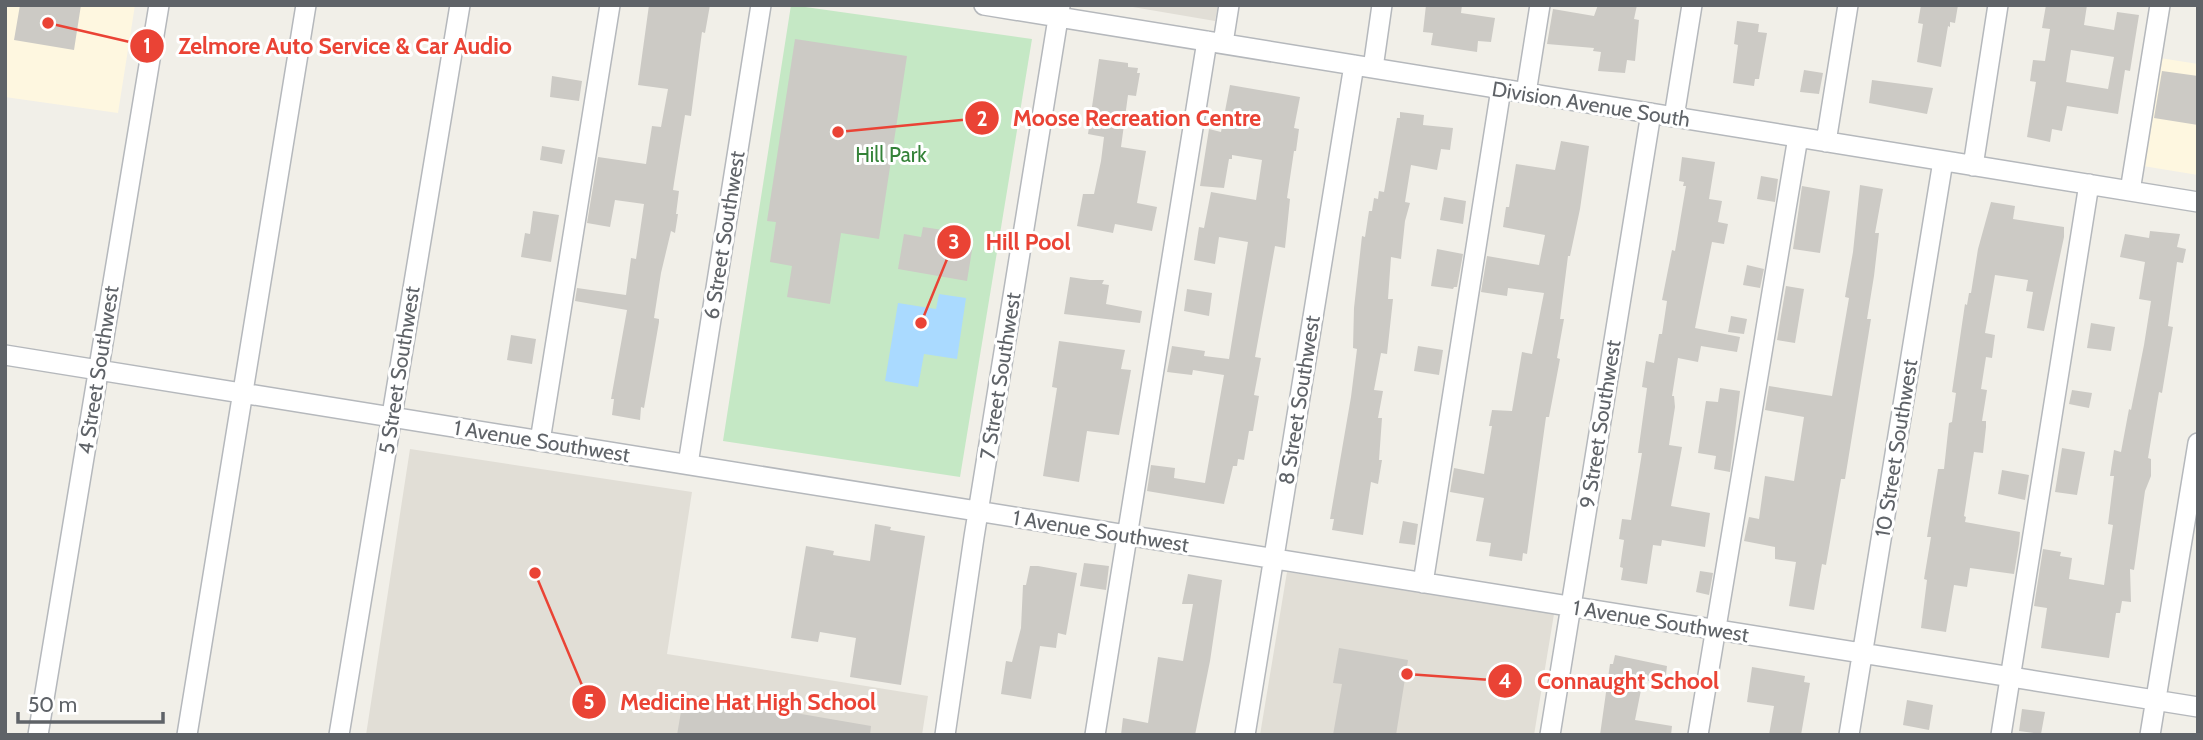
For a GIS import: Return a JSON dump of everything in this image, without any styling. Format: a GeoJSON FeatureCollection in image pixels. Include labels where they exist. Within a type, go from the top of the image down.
{"type":"FeatureCollection","features":[{"type":"Feature","properties":{"kind":"street","name":"4 Street Southwest"},"geometry":{"type":"LineString","coordinates":[[38,735],[159,5]]}},
{"type":"Feature","properties":{"kind":"street"},"geometry":{"type":"LineString","coordinates":[[187,735],[245,393],[306,5]]}},
{"type":"Feature","properties":{"kind":"street","name":"5 Street Southwest"},"geometry":{"type":"LineString","coordinates":[[339,735],[460,5]]}},
{"type":"Feature","properties":{"kind":"street"},"geometry":{"type":"LineString","coordinates":[[540,441],[610,5]]}},
{"type":"Feature","properties":{"kind":"street","name":"6 Street Southwest"},"geometry":{"type":"LineString","coordinates":[[688,464],[761,5]]}},
{"type":"Feature","properties":{"kind":"street","name":"Division Avenue South"},"geometry":{"type":"LineString","coordinates":[[984,5],[1059,11],[1215,42],[2198,202]]}},
{"type":"Feature","properties":{"kind":"street"},"geometry":{"type":"LineString","coordinates":[[1095,735],[1215,42],[1229,5]]}},
{"type":"Feature","properties":{"kind":"street","name":"8 Street Southwest"},"geometry":{"type":"LineString","coordinates":[[1245,735],[1363,66],[1382,5]]}},
{"type":"Feature","properties":{"kind":"street"},"geometry":{"type":"LineString","coordinates":[[1526,93],[1540,5]]}},
{"type":"Feature","properties":{"kind":"street"},"geometry":{"type":"LineString","coordinates":[[1674,117],[1692,5]]}},
{"type":"Feature","properties":{"kind":"street"},"geometry":{"type":"LineString","coordinates":[[1826,142],[1848,5]]}},
{"type":"Feature","properties":{"kind":"street"},"geometry":{"type":"LineString","coordinates":[[1973,166],[1998,5]]}},
{"type":"Feature","properties":{"kind":"street"},"geometry":{"type":"LineString","coordinates":[[2130,191],[2160,5]]}},
{"type":"Feature","properties":{"kind":"street","name":"7 Street Southwest"},"geometry":{"type":"LineString","coordinates":[[945,735],[978,511],[1059,11]]}},
{"type":"Feature","properties":{"kind":"street"},"geometry":{"type":"LineString","coordinates":[[1423,583],[1501,89]]}},
{"type":"Feature","properties":{"kind":"street","name":"9 Street Southwest"},"geometry":{"type":"LineString","coordinates":[[1550,735],[1651,113]]}},
{"type":"Feature","properties":{"kind":"street"},"geometry":{"type":"LineString","coordinates":[[1698,735],[1798,137]]}},
{"type":"Feature","properties":{"kind":"street","name":"10 Street Southwest"},"geometry":{"type":"LineString","coordinates":[[1849,735],[1943,161]]}},
{"type":"Feature","properties":{"kind":"street"},"geometry":{"type":"LineString","coordinates":[[2001,735],[2088,184]]}},
{"type":"Feature","properties":{"kind":"street","name":"1 Avenue Southwest"},"geometry":{"type":"LineString","coordinates":[[5,355],[2198,707]]}},
{"type":"Feature","properties":{"kind":"street"},"geometry":{"type":"LineString","coordinates":[[2150,735],[2198,443]]}},
{"type":"Feature","properties":{"kind":"shaded area"},"geometry":{"type":"Polygon","coordinates":[[[5,5],[135,5],[118,113],[5,97],[5,5]]]}},
{"type":"Feature","properties":{"kind":"shaded area"},"geometry":{"type":"Polygon","coordinates":[[[1121,5],[1218,5],[1215,21],[1121,5]]]}},
{"type":"Feature","properties":{"kind":"shaded area"},"geometry":{"type":"Polygon","coordinates":[[[2160,58],[2198,64],[2198,175],[2143,166],[2160,58]]]}},
{"type":"Feature","properties":{"kind":"shaded area"},"geometry":{"type":"Polygon","coordinates":[[[410,449],[692,492],[667,654],[928,696],[922,735],[366,735],[410,449]]]}},
{"type":"Feature","properties":{"kind":"shaded area"},"geometry":{"type":"Polygon","coordinates":[[[1287,572],[1554,614],[1534,735],[1260,735],[1287,572]]]}},
{"type":"Feature","properties":{"kind":"green space","name":"Hill Park"},"geometry":{"type":"Polygon","coordinates":[[[791,5],[1032,39],[960,477],[723,441],[791,5]]]}},
{"type":"Feature","properties":{"kind":"water"},"geometry":{"type":"Polygon","coordinates":[[[939,294],[966,298],[957,359],[924,354],[918,387],[885,381],[898,303],[936,309],[939,294]]]}},
{"type":"Feature","properties":{"kind":"building"},"geometry":{"type":"Polygon","coordinates":[[[20,5],[81,5],[74,50],[14,40],[20,5]]]}},
{"type":"Feature","properties":{"kind":"building"},"geometry":{"type":"Polygon","coordinates":[[[649,5],[710,5],[705,33],[702,32],[691,116],[685,115],[673,190],[679,191],[678,214],[675,233],[671,231],[661,273],[654,318],[659,319],[659,322],[640,420],[612,415],[614,399],[611,399],[627,310],[575,301],[577,288],[626,295],[631,258],[636,259],[644,204],[615,200],[610,227],[587,223],[598,157],[646,164],[652,126],[661,127],[668,89],[638,85],[649,5]]]}},
{"type":"Feature","properties":{"kind":"building"},"geometry":{"type":"Polygon","coordinates":[[[1426,5],[1462,5],[1461,13],[1495,18],[1491,42],[1478,41],[1477,52],[1431,45],[1433,33],[1423,32],[1426,5]]]}},
{"type":"Feature","properties":{"kind":"building"},"geometry":{"type":"Polygon","coordinates":[[[1598,5],[1637,5],[1634,19],[1639,20],[1635,61],[1627,60],[1625,73],[1598,71],[1601,52],[1593,51],[1594,48],[1547,44],[1553,9],[1594,16],[1598,5]]]}},
{"type":"Feature","properties":{"kind":"building"},"geometry":{"type":"Polygon","coordinates":[[[1921,5],[1958,5],[1955,23],[1950,22],[1950,27],[1948,26],[1941,67],[1917,62],[1923,24],[1918,23],[1921,5]]]}},
{"type":"Feature","properties":{"kind":"building"},"geometry":{"type":"Polygon","coordinates":[[[2046,5],[2087,5],[2084,25],[2114,30],[2117,12],[2139,15],[2130,71],[2125,70],[2118,114],[2067,106],[2062,131],[2052,129],[2050,142],[2027,137],[2036,82],[2030,81],[2033,60],[2045,61],[2050,29],[2042,28],[2046,5]],[[2071,50],[2066,82],[2108,89],[2114,57],[2071,50]]]}},
{"type":"Feature","properties":{"kind":"building"},"geometry":{"type":"Polygon","coordinates":[[[1737,21],[1759,24],[1758,32],[1767,33],[1759,79],[1755,79],[1754,86],[1733,83],[1738,45],[1734,44],[1737,21]]]}},
{"type":"Feature","properties":{"kind":"building"},"geometry":{"type":"Polygon","coordinates":[[[795,39],[907,56],[879,239],[841,233],[830,304],[787,297],[792,266],[770,262],[776,222],[767,221],[795,39]]]}},
{"type":"Feature","properties":{"kind":"building"},"geometry":{"type":"Polygon","coordinates":[[[1099,59],[1128,63],[1128,67],[1138,68],[1137,73],[1140,73],[1136,96],[1128,95],[1121,147],[1146,151],[1137,203],[1157,207],[1152,231],[1115,224],[1113,233],[1077,226],[1083,194],[1094,194],[1101,161],[1104,137],[1088,134],[1099,59]]]}},
{"type":"Feature","properties":{"kind":"building"},"geometry":{"type":"Polygon","coordinates":[[[1804,70],[1823,73],[1819,94],[1800,92],[1804,70]]]}},
{"type":"Feature","properties":{"kind":"building"},"geometry":{"type":"Polygon","coordinates":[[[2162,71],[2198,76],[2198,125],[2154,118],[2162,71]]]}},
{"type":"Feature","properties":{"kind":"building"},"geometry":{"type":"Polygon","coordinates":[[[552,76],[582,81],[579,101],[550,97],[552,76]]]}},
{"type":"Feature","properties":{"kind":"building"},"geometry":{"type":"Polygon","coordinates":[[[1872,80],[1933,88],[1927,114],[1869,103],[1872,80]]]}},
{"type":"Feature","properties":{"kind":"building"},"geometry":{"type":"Polygon","coordinates":[[[1230,85],[1300,97],[1294,128],[1299,129],[1287,198],[1290,199],[1285,248],[1275,246],[1255,357],[1261,358],[1254,395],[1259,396],[1253,431],[1249,431],[1244,460],[1238,459],[1237,466],[1233,466],[1224,504],[1147,491],[1151,465],[1175,468],[1174,478],[1205,483],[1224,375],[1193,370],[1192,375],[1167,372],[1172,346],[1205,351],[1204,356],[1229,359],[1248,242],[1219,237],[1215,264],[1194,260],[1199,227],[1204,228],[1211,192],[1256,200],[1262,160],[1232,155],[1224,188],[1200,186],[1209,129],[1221,132],[1230,85]]]}},
{"type":"Feature","properties":{"kind":"building"},"geometry":{"type":"Polygon","coordinates":[[[1400,112],[1424,115],[1423,125],[1453,128],[1450,150],[1441,149],[1437,170],[1411,165],[1405,202],[1410,203],[1401,259],[1391,257],[1388,299],[1393,299],[1387,354],[1381,353],[1374,390],[1383,391],[1378,418],[1382,418],[1379,460],[1382,460],[1378,484],[1371,482],[1363,535],[1332,530],[1334,519],[1330,519],[1357,349],[1353,348],[1354,308],[1362,236],[1365,237],[1374,198],[1378,199],[1379,191],[1384,192],[1400,112]]]}},
{"type":"Feature","properties":{"kind":"building"},"geometry":{"type":"Polygon","coordinates":[[[1561,141],[1589,146],[1580,209],[1568,256],[1560,319],[1564,319],[1557,358],[1560,359],[1549,417],[1546,417],[1527,554],[1523,553],[1522,561],[1489,556],[1491,543],[1476,541],[1484,498],[1450,492],[1454,468],[1484,474],[1492,410],[1512,411],[1522,352],[1532,354],[1544,293],[1508,288],[1507,296],[1481,292],[1487,256],[1539,265],[1545,235],[1503,227],[1506,207],[1509,207],[1516,164],[1555,170],[1561,141]]]}},
{"type":"Feature","properties":{"kind":"building"},"geometry":{"type":"Polygon","coordinates":[[[542,146],[565,150],[562,164],[540,160],[542,146]]]}},
{"type":"Feature","properties":{"kind":"building"},"geometry":{"type":"Polygon","coordinates":[[[1682,157],[1715,162],[1709,199],[1722,201],[1718,222],[1728,224],[1724,244],[1712,242],[1695,328],[1740,337],[1737,352],[1701,346],[1698,362],[1678,358],[1669,445],[1682,447],[1671,506],[1710,513],[1705,547],[1662,540],[1661,546],[1653,545],[1647,584],[1621,580],[1624,540],[1619,539],[1622,519],[1631,520],[1642,453],[1638,453],[1647,388],[1642,387],[1646,361],[1654,363],[1659,334],[1662,334],[1667,301],[1662,300],[1672,250],[1675,251],[1686,186],[1679,181],[1682,157]]]}},
{"type":"Feature","properties":{"kind":"building"},"geometry":{"type":"Polygon","coordinates":[[[1761,176],[1778,179],[1775,202],[1757,199],[1761,176]]]}},
{"type":"Feature","properties":{"kind":"building"},"geometry":{"type":"Polygon","coordinates":[[[1860,185],[1883,189],[1875,233],[1879,233],[1867,319],[1871,319],[1845,479],[1841,479],[1826,565],[1822,564],[1814,610],[1789,606],[1796,562],[1775,559],[1775,547],[1744,541],[1749,517],[1759,519],[1765,476],[1794,481],[1804,417],[1765,410],[1769,386],[1832,396],[1849,298],[1845,297],[1860,185]]]}},
{"type":"Feature","properties":{"kind":"building"},"geometry":{"type":"Polygon","coordinates":[[[1802,186],[1830,191],[1820,253],[1793,249],[1802,186]]]}},
{"type":"Feature","properties":{"kind":"building"},"geometry":{"type":"Polygon","coordinates":[[[1444,197],[1466,201],[1463,224],[1440,220],[1444,197]]]}},
{"type":"Feature","properties":{"kind":"building"},"geometry":{"type":"Polygon","coordinates":[[[1991,202],[2015,206],[2013,219],[2064,227],[2064,237],[2044,331],[2027,328],[2033,292],[2026,291],[2028,280],[1995,275],[1985,333],[1995,335],[1992,358],[1986,357],[1981,389],[1987,390],[1982,421],[1986,421],[1983,453],[1974,452],[1964,516],[1965,522],[2020,532],[2019,544],[2014,574],[1970,568],[1967,587],[1954,585],[1946,632],[1921,628],[1927,580],[1924,579],[1931,537],[1927,537],[1938,469],[1944,469],[1949,423],[1952,422],[1956,393],[1952,392],[1965,304],[1967,305],[1971,293],[1978,249],[1991,202]]]}},
{"type":"Feature","properties":{"kind":"building"},"geometry":{"type":"Polygon","coordinates":[[[533,211],[559,215],[551,262],[521,257],[525,233],[530,234],[533,211]]]}},
{"type":"Feature","properties":{"kind":"building"},"geometry":{"type":"Polygon","coordinates":[[[923,227],[963,233],[962,242],[973,244],[967,281],[898,269],[904,234],[921,237],[923,227]]]}},
{"type":"Feature","properties":{"kind":"building"},"geometry":{"type":"Polygon","coordinates":[[[2150,231],[2180,234],[2177,247],[2186,249],[2183,263],[2177,262],[2168,326],[2173,327],[2148,458],[2151,459],[2151,476],[2145,491],[2134,570],[2130,569],[2131,602],[2122,601],[2120,613],[2116,613],[2109,658],[2041,648],[2047,608],[2034,606],[2043,549],[2061,552],[2060,556],[2072,558],[2069,579],[2104,585],[2113,525],[2108,524],[2114,476],[2110,476],[2114,450],[2121,452],[2151,301],[2139,299],[2145,262],[2120,257],[2125,234],[2149,238],[2150,231]]]}},
{"type":"Feature","properties":{"kind":"building"},"geometry":{"type":"Polygon","coordinates":[[[1437,249],[1463,254],[1457,287],[1453,289],[1431,286],[1437,249]]]}},
{"type":"Feature","properties":{"kind":"building"},"geometry":{"type":"Polygon","coordinates":[[[1747,265],[1764,269],[1760,288],[1743,285],[1747,265]]]}},
{"type":"Feature","properties":{"kind":"building"},"geometry":{"type":"Polygon","coordinates":[[[1070,277],[1104,280],[1102,284],[1109,285],[1106,304],[1142,311],[1140,323],[1064,314],[1070,277]]]}},
{"type":"Feature","properties":{"kind":"building"},"geometry":{"type":"Polygon","coordinates":[[[1786,286],[1804,289],[1795,343],[1777,340],[1786,286]]]}},
{"type":"Feature","properties":{"kind":"building"},"geometry":{"type":"Polygon","coordinates":[[[1187,289],[1212,293],[1209,316],[1184,311],[1187,289]]]}},
{"type":"Feature","properties":{"kind":"building"},"geometry":{"type":"Polygon","coordinates":[[[1731,316],[1747,319],[1744,334],[1728,332],[1731,316]]]}},
{"type":"Feature","properties":{"kind":"building"},"geometry":{"type":"Polygon","coordinates":[[[2091,323],[2115,327],[2111,351],[2087,348],[2091,323]]]}},
{"type":"Feature","properties":{"kind":"building"},"geometry":{"type":"Polygon","coordinates":[[[511,335],[536,339],[532,364],[507,360],[511,335]]]}},
{"type":"Feature","properties":{"kind":"building"},"geometry":{"type":"Polygon","coordinates":[[[1059,341],[1125,350],[1121,369],[1131,370],[1119,435],[1087,431],[1079,482],[1043,476],[1057,388],[1052,387],[1059,341]]]}},
{"type":"Feature","properties":{"kind":"building"},"geometry":{"type":"Polygon","coordinates":[[[1418,346],[1443,350],[1439,375],[1414,371],[1418,346]]]}},
{"type":"Feature","properties":{"kind":"building"},"geometry":{"type":"Polygon","coordinates":[[[1720,388],[1740,391],[1730,472],[1714,469],[1716,456],[1698,453],[1706,401],[1718,402],[1720,388]]]}},
{"type":"Feature","properties":{"kind":"building"},"geometry":{"type":"Polygon","coordinates":[[[2072,390],[2092,393],[2089,408],[2069,404],[2072,390]]]}},
{"type":"Feature","properties":{"kind":"building"},"geometry":{"type":"Polygon","coordinates":[[[2062,448],[2085,452],[2077,495],[2055,492],[2062,448]]]}},
{"type":"Feature","properties":{"kind":"building"},"geometry":{"type":"Polygon","coordinates":[[[2002,470],[2029,475],[2025,500],[1998,494],[2002,470]]]}},
{"type":"Feature","properties":{"kind":"building"},"geometry":{"type":"Polygon","coordinates":[[[1403,521],[1418,524],[1415,545],[1399,543],[1403,521]]]}},
{"type":"Feature","properties":{"kind":"building"},"geometry":{"type":"Polygon","coordinates":[[[875,524],[891,527],[890,530],[925,536],[901,685],[850,677],[856,638],[820,632],[818,642],[791,638],[806,546],[834,551],[833,555],[870,561],[875,524]]]}},
{"type":"Feature","properties":{"kind":"building"},"geometry":{"type":"Polygon","coordinates":[[[1084,563],[1109,566],[1106,590],[1080,586],[1084,563]]]}},
{"type":"Feature","properties":{"kind":"building"},"geometry":{"type":"Polygon","coordinates":[[[1030,566],[1077,573],[1066,635],[1058,633],[1056,648],[1040,646],[1031,699],[1001,694],[1006,661],[1012,662],[1021,628],[1023,585],[1026,585],[1030,566]]]}},
{"type":"Feature","properties":{"kind":"building"},"geometry":{"type":"Polygon","coordinates":[[[1700,571],[1713,573],[1709,595],[1696,592],[1700,571]]]}},
{"type":"Feature","properties":{"kind":"building"},"geometry":{"type":"Polygon","coordinates":[[[1188,574],[1222,580],[1195,735],[1121,735],[1123,718],[1148,723],[1158,657],[1183,661],[1193,604],[1182,604],[1188,574]]]}},
{"type":"Feature","properties":{"kind":"building"},"geometry":{"type":"Polygon","coordinates":[[[1339,648],[1408,660],[1396,735],[1333,735],[1342,684],[1333,683],[1339,648]]]}},
{"type":"Feature","properties":{"kind":"building"},"geometry":{"type":"Polygon","coordinates":[[[1615,655],[1667,666],[1665,683],[1643,680],[1635,720],[1672,726],[1671,735],[1600,735],[1610,664],[1613,664],[1615,655]]]}},
{"type":"Feature","properties":{"kind":"building"},"geometry":{"type":"Polygon","coordinates":[[[1752,667],[1805,676],[1804,682],[1810,683],[1801,735],[1769,735],[1774,706],[1747,702],[1752,667]]]}},
{"type":"Feature","properties":{"kind":"building"},"geometry":{"type":"Polygon","coordinates":[[[684,694],[871,726],[870,735],[677,735],[684,694]]]}},
{"type":"Feature","properties":{"kind":"building"},"geometry":{"type":"Polygon","coordinates":[[[1907,700],[1933,705],[1929,730],[1903,725],[1907,700]]]}},
{"type":"Feature","properties":{"kind":"building"},"geometry":{"type":"Polygon","coordinates":[[[2022,709],[2045,712],[2041,734],[2019,731],[2022,709]]]}},
{"type":"Feature","properties":{"kind":"place","name":"Zelmore Auto Service & Car Audio"},"geometry":{"type":"Point","coordinates":[48,23]}},
{"type":"Feature","properties":{"kind":"place","name":"Moose Recreation Centre"},"geometry":{"type":"Point","coordinates":[838,132]}},
{"type":"Feature","properties":{"kind":"place","name":"Hill Pool"},"geometry":{"type":"Point","coordinates":[921,323]}},
{"type":"Feature","properties":{"kind":"place","name":"Medicine Hat High School"},"geometry":{"type":"Point","coordinates":[535,573]}},
{"type":"Feature","properties":{"kind":"place","name":"Connaught School"},"geometry":{"type":"Point","coordinates":[1407,674]}}]}
